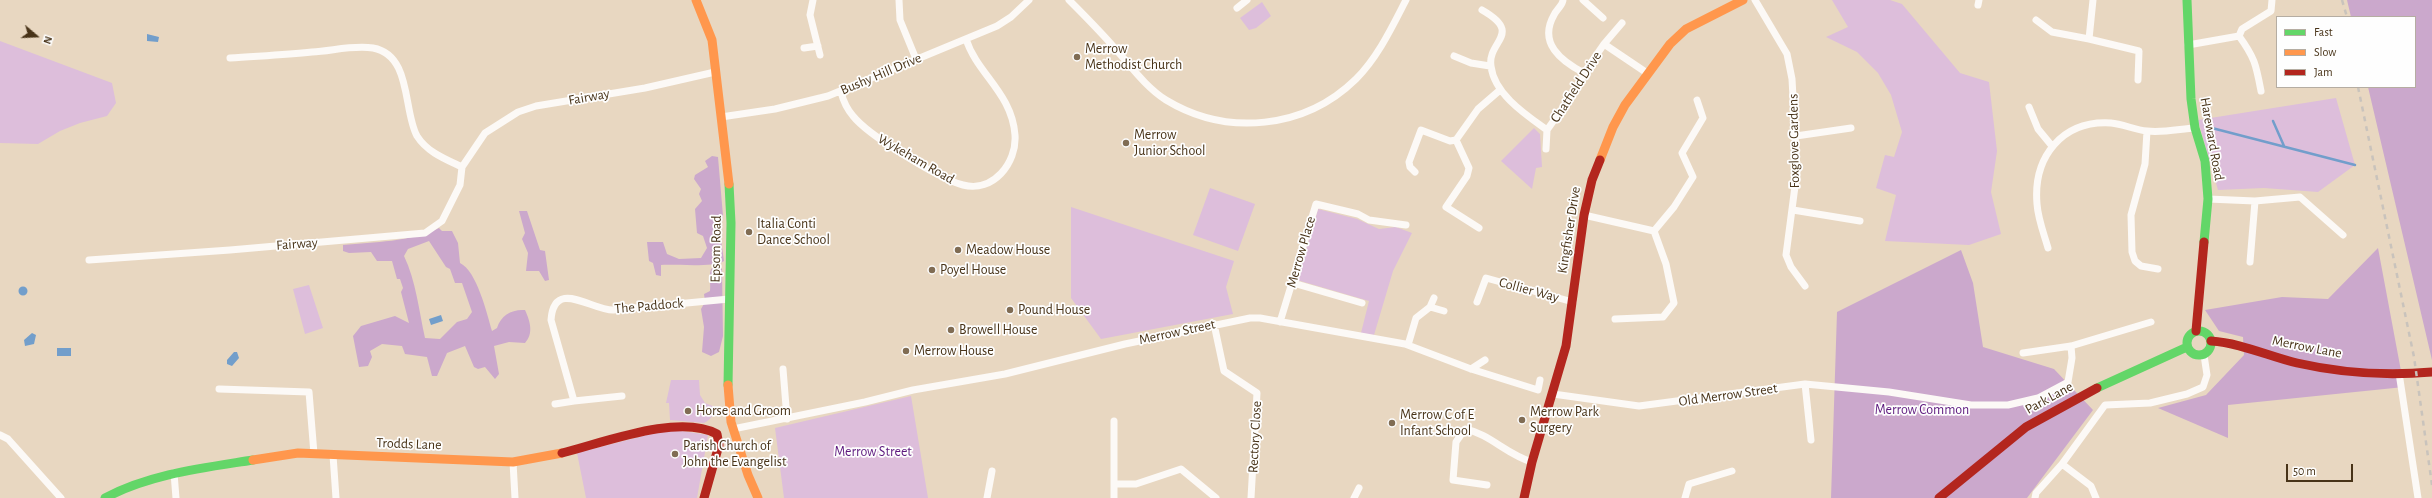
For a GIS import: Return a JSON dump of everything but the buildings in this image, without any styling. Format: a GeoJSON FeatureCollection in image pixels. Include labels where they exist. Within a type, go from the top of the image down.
{"type":"FeatureCollection","features":[{"type":"Feature","properties":{"kind":"street","name":"Epsom Road"},"geometry":{"type":"LineString","coordinates":[[696,0],[712,40],[731,223],[726,376],[733,428],[758,498]]}},
{"type":"Feature","properties":{"kind":"street"},"geometry":{"type":"LineString","coordinates":[[812,0],[810,15],[820,55]]}},
{"type":"Feature","properties":{"kind":"street"},"geometry":{"type":"LineString","coordinates":[[899,0],[900,20],[916,59]]}},
{"type":"Feature","properties":{"kind":"street","name":"Bushy Hill Drive"},"geometry":{"type":"LineString","coordinates":[[720,117],[787,106],[841,92],[1004,22],[1029,0]]}},
{"type":"Feature","properties":{"kind":"street"},"geometry":{"type":"LineString","coordinates":[[1069,0],[1104,36],[1133,71],[1165,99],[1200,116],[1225,121],[1256,123],[1276,122],[1305,113],[1340,93],[1370,64],[1406,0]]}},
{"type":"Feature","properties":{"kind":"street"},"geometry":{"type":"LineString","coordinates":[[1237,8],[1245,0]]}},
{"type":"Feature","properties":{"kind":"street"},"geometry":{"type":"LineString","coordinates":[[1565,0],[1550,22],[1548,31],[1549,39],[1552,49],[1559,58],[1584,72]]}},
{"type":"Feature","properties":{"kind":"street"},"geometry":{"type":"LineString","coordinates":[[1584,0],[1603,18]]}},
{"type":"Feature","properties":{"kind":"street","name":"Kingfisher Drive"},"geometry":{"type":"LineString","coordinates":[[1524,498],[1532,462],[1566,346],[1584,214],[1594,172],[1613,127],[1625,105],[1647,74],[1665,50],[1686,29],[1743,0]]}},
{"type":"Feature","properties":{"kind":"street","name":"Foxglove Gardens"},"geometry":{"type":"LineString","coordinates":[[1754,0],[1787,54],[1792,79],[1797,171],[1786,255],[1791,267],[1805,286]]}},
{"type":"Feature","properties":{"kind":"street"},"geometry":{"type":"LineString","coordinates":[[2088,39],[2093,0]]}},
{"type":"Feature","properties":{"kind":"street","name":"Hareward Road"},"geometry":{"type":"LineString","coordinates":[[2187,0],[2191,99],[2195,128],[2205,161],[2208,199],[2196,331]]}},
{"type":"Feature","properties":{"kind":"street"},"geometry":{"type":"LineString","coordinates":[[2239,36],[2242,29],[2270,11],[2272,0]]}},
{"type":"Feature","properties":{"kind":"street"},"geometry":{"type":"LineString","coordinates":[[1482,10],[1496,18],[1502,30],[1502,36],[1492,57],[1490,66],[1500,90],[1528,117],[1548,130],[1546,149]]}},
{"type":"Feature","properties":{"kind":"street"},"geometry":{"type":"LineString","coordinates":[[2036,20],[2052,32],[2139,51],[2138,80]]}},
{"type":"Feature","properties":{"kind":"street","name":"Chatfield Drive"},"geometry":{"type":"LineString","coordinates":[[1548,130],[1577,88],[1584,72],[1604,44],[1622,23]]}},
{"type":"Feature","properties":{"kind":"street"},"geometry":{"type":"LineString","coordinates":[[2188,45],[2239,36]]}},
{"type":"Feature","properties":{"kind":"street"},"geometry":{"type":"LineString","coordinates":[[2239,36],[2251,52],[2258,69],[2261,91]]}},
{"type":"Feature","properties":{"kind":"street","name":"Wykeham Road"},"geometry":{"type":"LineString","coordinates":[[841,92],[854,118],[891,147],[963,185],[990,183],[1002,174],[1013,156],[1015,136],[1013,120],[995,84],[970,48],[966,38]]}},
{"type":"Feature","properties":{"kind":"street","name":"Chatfield Drive"},"geometry":{"type":"LineString","coordinates":[[1604,44],[1647,74]]}},
{"type":"Feature","properties":{"kind":"street"},"geometry":{"type":"LineString","coordinates":[[804,48],[818,46]]}},
{"type":"Feature","properties":{"kind":"street"},"geometry":{"type":"LineString","coordinates":[[230,58],[353,47],[374,48],[387,55],[396,64],[405,84],[417,135],[428,149],[462,167]]}},
{"type":"Feature","properties":{"kind":"street"},"geometry":{"type":"LineString","coordinates":[[1454,56],[1470,64],[1490,66]]}},
{"type":"Feature","properties":{"kind":"street","name":"Fairway"},"geometry":{"type":"LineString","coordinates":[[89,260],[230,250],[425,232],[442,221],[453,202],[460,185],[462,167],[485,133],[518,112],[536,106],[645,88],[715,72]]}},
{"type":"Feature","properties":{"kind":"street"},"geometry":{"type":"LineString","coordinates":[[1415,172],[1410,167],[1409,162],[1421,130],[1450,141],[1456,140],[1478,109],[1500,90]]}},
{"type":"Feature","properties":{"kind":"street"},"geometry":{"type":"LineString","coordinates":[[1654,230],[1674,207],[1693,177],[1682,153],[1703,118],[1697,100]]}},
{"type":"Feature","properties":{"kind":"street"},"geometry":{"type":"LineString","coordinates":[[2029,107],[2038,128],[2052,146]]}},
{"type":"Feature","properties":{"kind":"street"},"geometry":{"type":"LineString","coordinates":[[2048,248],[2038,212],[2038,180],[2052,146],[2068,130],[2084,125],[2112,123],[2147,131],[2195,128]]}},
{"type":"Feature","properties":{"kind":"street"},"geometry":{"type":"LineString","coordinates":[[1796,136],[1852,128]]}},
{"type":"Feature","properties":{"kind":"street"},"geometry":{"type":"LineString","coordinates":[[2147,131],[2145,164],[2131,215],[2132,252],[2135,261],[2141,266],[2158,269]]}},
{"type":"Feature","properties":{"kind":"street"},"geometry":{"type":"LineString","coordinates":[[1456,140],[1469,168],[1467,176],[1446,206],[1479,228]]}},
{"type":"Feature","properties":{"kind":"street"},"geometry":{"type":"LineString","coordinates":[[2208,199],[2255,201],[2300,197],[2343,235]]}},
{"type":"Feature","properties":{"kind":"street"},"geometry":{"type":"LineString","coordinates":[[2250,262],[2255,201]]}},
{"type":"Feature","properties":{"kind":"street","name":"Merrow Place"},"geometry":{"type":"LineString","coordinates":[[1280,322],[1316,204],[1358,214],[1369,220],[1406,225]]}},
{"type":"Feature","properties":{"kind":"street"},"geometry":{"type":"LineString","coordinates":[[1793,210],[1860,221]]}},
{"type":"Feature","properties":{"kind":"street"},"geometry":{"type":"LineString","coordinates":[[1584,214],[1654,230]]}},
{"type":"Feature","properties":{"kind":"street"},"geometry":{"type":"LineString","coordinates":[[1615,319],[1663,316],[1674,303],[1666,264],[1654,230]]}},
{"type":"Feature","properties":{"kind":"street","name":"Collier Way"},"geometry":{"type":"LineString","coordinates":[[1477,302],[1486,278],[1573,302]]}},
{"type":"Feature","properties":{"kind":"street"},"geometry":{"type":"LineString","coordinates":[[1293,283],[1362,302]]}},
{"type":"Feature","properties":{"kind":"street","name":"The Paddock"},"geometry":{"type":"LineString","coordinates":[[574,401],[551,320],[552,309],[556,302],[565,298],[591,303],[604,310],[613,310],[729,299]]}},
{"type":"Feature","properties":{"kind":"street"},"geometry":{"type":"LineString","coordinates":[[1408,345],[1416,318],[1430,307],[1434,298]]}},
{"type":"Feature","properties":{"kind":"street"},"geometry":{"type":"LineString","coordinates":[[1430,307],[1444,311]]}},
{"type":"Feature","properties":{"kind":"street","name":"Merrow Street"},"geometry":{"type":"LineString","coordinates":[[733,428],[787,419],[918,389],[1005,374],[1214,324],[1250,318],[1408,345],[1471,369],[1538,390],[1540,380]]}},
{"type":"Feature","properties":{"kind":"street"},"geometry":{"type":"LineString","coordinates":[[2023,352],[2072,346],[2151,322]]}},
{"type":"Feature","properties":{"kind":"street","name":"Rectory Close"},"geometry":{"type":"LineString","coordinates":[[1214,324],[1224,371],[1258,393],[1251,498]]}},
{"type":"Feature","properties":{"kind":"street"},"geometry":{"type":"LineString","coordinates":[[2196,331],[2204,332],[2211,341],[2208,352],[2204,355],[2195,355],[2187,347],[2189,335],[2196,331]]}},
{"type":"Feature","properties":{"kind":"street","name":"Merrow Lane"},"geometry":{"type":"LineString","coordinates":[[2211,341],[2228,341],[2303,363],[2399,373],[2432,372]]}},
{"type":"Feature","properties":{"kind":"street","name":"Old Merrow Street"},"geometry":{"type":"LineString","coordinates":[[1553,394],[1639,406],[1805,384],[1852,387],[1976,405],[2008,405],[2038,398],[2068,382],[2072,358],[2072,346]]}},
{"type":"Feature","properties":{"kind":"street","name":"Park Lane"},"geometry":{"type":"LineString","coordinates":[[1939,498],[1995,454],[2026,427],[2093,390],[2187,347]]}},
{"type":"Feature","properties":{"kind":"street"},"geometry":{"type":"LineString","coordinates":[[2035,498],[2036,493],[2062,464],[2105,405],[2150,403],[2188,394],[2204,387],[2207,375],[2204,355]]}},
{"type":"Feature","properties":{"kind":"street"},"geometry":{"type":"LineString","coordinates":[[1471,369],[1486,360]]}},
{"type":"Feature","properties":{"kind":"street"},"geometry":{"type":"LineString","coordinates":[[783,369],[787,419]]}},
{"type":"Feature","properties":{"kind":"street"},"geometry":{"type":"LineString","coordinates":[[2399,373],[2418,498]]}},
{"type":"Feature","properties":{"kind":"street"},"geometry":{"type":"LineString","coordinates":[[1805,384],[1811,440]]}},
{"type":"Feature","properties":{"kind":"street"},"geometry":{"type":"LineString","coordinates":[[219,389],[309,392],[314,454]]}},
{"type":"Feature","properties":{"kind":"street"},"geometry":{"type":"LineString","coordinates":[[555,404],[622,396]]}},
{"type":"Feature","properties":{"kind":"street"},"geometry":{"type":"LineString","coordinates":[[1114,420],[1114,498]]}},
{"type":"Feature","properties":{"kind":"street","name":"Trodds Lane"},"geometry":{"type":"LineString","coordinates":[[105,498],[118,491],[174,474],[298,453],[514,462],[539,459],[669,426],[712,430],[717,434],[719,445],[704,498]]}},
{"type":"Feature","properties":{"kind":"street"},"geometry":{"type":"LineString","coordinates":[[1487,485],[1454,480],[1456,442],[1465,430],[1479,432],[1496,445],[1523,460],[1532,462]]}},
{"type":"Feature","properties":{"kind":"street"},"geometry":{"type":"LineString","coordinates":[[0,434],[8,439],[61,498]]}},
{"type":"Feature","properties":{"kind":"street"},"geometry":{"type":"LineString","coordinates":[[332,455],[336,498]]}},
{"type":"Feature","properties":{"kind":"street"},"geometry":{"type":"LineString","coordinates":[[514,462],[515,498]]}},
{"type":"Feature","properties":{"kind":"street"},"geometry":{"type":"LineString","coordinates":[[2062,464],[2091,486],[2096,498]]}},
{"type":"Feature","properties":{"kind":"street"},"geometry":{"type":"LineString","coordinates":[[1114,484],[1136,484],[1180,469],[1216,498]]}},
{"type":"Feature","properties":{"kind":"street"},"geometry":{"type":"LineString","coordinates":[[988,497],[992,471]]}},
{"type":"Feature","properties":{"kind":"street"},"geometry":{"type":"LineString","coordinates":[[1685,498],[1689,484],[1732,471]]}},
{"type":"Feature","properties":{"kind":"street"},"geometry":{"type":"LineString","coordinates":[[174,474],[176,498]]}},
{"type":"Feature","properties":{"kind":"street"},"geometry":{"type":"LineString","coordinates":[[1354,498],[1359,488]]}},
{"type":"Feature","properties":{"kind":"green space"},"geometry":{"type":"Polygon","coordinates":[[[1832,0],[1890,0],[1902,4],[1960,73],[1989,82],[1997,151],[1991,192],[2001,234],[1969,245],[1885,241],[1896,195],[1876,188],[1885,155],[1894,157],[1902,132],[1891,95],[1878,73],[1857,52],[1826,37],[1848,27],[1832,0]]]}},
{"type":"Feature","properties":{"kind":"green space"},"geometry":{"type":"Polygon","coordinates":[[[2347,0],[2432,0],[2432,360],[2368,88],[2416,88],[2416,16],[2351,16],[2347,0]]]}},
{"type":"Feature","properties":{"kind":"green space"},"geometry":{"type":"Polygon","coordinates":[[[1262,2],[1271,16],[1256,28],[1249,30],[1240,18],[1262,2]]]}},
{"type":"Feature","properties":{"kind":"green space"},"geometry":{"type":"Polygon","coordinates":[[[0,41],[112,83],[116,103],[107,116],[80,123],[60,131],[38,144],[0,143],[0,41]]]}},
{"type":"Feature","properties":{"kind":"green space"},"geometry":{"type":"Polygon","coordinates":[[[2336,98],[2355,165],[2318,192],[2264,188],[2218,190],[2198,120],[2336,98]]]}},
{"type":"Feature","properties":{"kind":"green space"},"geometry":{"type":"Polygon","coordinates":[[[1534,128],[1540,134],[1542,167],[1536,168],[1532,189],[1501,161],[1534,128]]]}},
{"type":"Feature","properties":{"kind":"green space"},"geometry":{"type":"Polygon","coordinates":[[[712,156],[718,157],[723,216],[719,226],[724,261],[703,265],[661,265],[661,276],[656,275],[653,263],[649,261],[647,242],[663,242],[667,254],[679,259],[701,258],[707,248],[703,236],[697,233],[695,209],[702,201],[699,194],[701,189],[694,179],[695,175],[708,167],[705,161],[712,156]]]}},
{"type":"Feature","properties":{"kind":"green space"},"geometry":{"type":"Polygon","coordinates":[[[1210,188],[1255,204],[1238,251],[1193,235],[1210,188]]]}},
{"type":"Feature","properties":{"kind":"green space"},"geometry":{"type":"Polygon","coordinates":[[[1071,207],[1234,261],[1226,287],[1233,314],[1101,339],[1071,298],[1071,207]]]}},
{"type":"Feature","properties":{"kind":"green space"},"geometry":{"type":"Polygon","coordinates":[[[1318,209],[1357,219],[1379,229],[1396,227],[1412,233],[1393,271],[1374,335],[1361,333],[1369,301],[1297,280],[1318,209]]]}},
{"type":"Feature","properties":{"kind":"green space"},"geometry":{"type":"Polygon","coordinates":[[[519,211],[527,211],[540,250],[545,251],[549,280],[545,281],[539,271],[526,271],[528,253],[522,239],[525,233],[519,211]]]}},
{"type":"Feature","properties":{"kind":"green space"},"geometry":{"type":"Polygon","coordinates":[[[439,228],[442,231],[452,231],[458,243],[460,263],[466,268],[476,284],[492,331],[497,328],[504,316],[511,312],[525,310],[530,327],[530,335],[525,343],[509,342],[494,346],[499,374],[495,379],[485,367],[478,369],[474,367],[465,346],[447,353],[437,376],[432,376],[427,357],[405,354],[402,346],[382,344],[370,351],[372,357],[368,366],[359,367],[353,336],[361,326],[395,316],[409,323],[401,292],[403,288],[400,279],[397,279],[392,261],[377,261],[371,252],[349,253],[343,251],[343,245],[392,241],[428,233],[439,228]],[[429,241],[408,249],[404,256],[412,276],[425,338],[440,339],[457,322],[467,319],[472,312],[462,283],[455,283],[450,269],[446,267],[429,241]]]}},
{"type":"Feature","properties":{"kind":"green space"},"geometry":{"type":"Polygon","coordinates":[[[2378,248],[2404,387],[2228,405],[2228,438],[2158,408],[2206,395],[2244,355],[2243,337],[2219,331],[2205,310],[2282,297],[2328,299],[2378,248]]]}},
{"type":"Feature","properties":{"kind":"green space","name":"Merrow Common"},"geometry":{"type":"Polygon","coordinates":[[[1961,250],[1973,283],[1983,347],[2054,369],[2093,410],[2027,498],[1831,498],[1837,312],[1961,250]]]}},
{"type":"Feature","properties":{"kind":"green space"},"geometry":{"type":"Polygon","coordinates":[[[720,267],[722,269],[723,336],[719,352],[711,356],[702,352],[704,327],[701,309],[705,302],[704,294],[710,291],[711,270],[712,268],[720,267]]]}},
{"type":"Feature","properties":{"kind":"green space"},"geometry":{"type":"Polygon","coordinates":[[[309,285],[323,328],[305,334],[293,289],[309,285]]]}},
{"type":"Feature","properties":{"kind":"green space"},"geometry":{"type":"Polygon","coordinates":[[[671,380],[699,380],[700,395],[705,403],[715,407],[711,418],[704,423],[670,420],[669,403],[666,403],[671,380]]]}},
{"type":"Feature","properties":{"kind":"green space","name":"Merrow Street"},"geometry":{"type":"Polygon","coordinates":[[[911,396],[928,498],[784,498],[775,428],[911,396]]]}},
{"type":"Feature","properties":{"kind":"green space"},"geometry":{"type":"Polygon","coordinates":[[[670,429],[708,435],[697,498],[586,498],[577,453],[670,429]]]}},
{"type":"Feature","properties":{"kind":"water"},"geometry":{"type":"Polygon","coordinates":[[[147,34],[159,37],[158,42],[147,41],[147,34]]]}},
{"type":"Feature","properties":{"kind":"water"},"geometry":{"type":"Polygon","coordinates":[[[21,287],[25,287],[27,291],[25,295],[21,295],[19,293],[19,289],[21,287]]]}},
{"type":"Feature","properties":{"kind":"water"},"geometry":{"type":"Polygon","coordinates":[[[441,315],[443,321],[431,325],[429,319],[441,315]]]}},
{"type":"Feature","properties":{"kind":"water"},"geometry":{"type":"Polygon","coordinates":[[[32,333],[36,335],[34,344],[25,346],[24,340],[32,333]]]}},
{"type":"Feature","properties":{"kind":"water"},"geometry":{"type":"Polygon","coordinates":[[[57,348],[71,348],[71,356],[57,356],[57,348]]]}},
{"type":"Feature","properties":{"kind":"water"},"geometry":{"type":"Polygon","coordinates":[[[234,352],[237,352],[239,358],[232,366],[227,364],[227,360],[234,352]]]}},
{"type":"Feature","properties":{"kind":"waterway"},"geometry":{"type":"LineString","coordinates":[[2273,121],[2284,146]]}},
{"type":"Feature","properties":{"kind":"waterway"},"geometry":{"type":"LineString","coordinates":[[2208,127],[2355,165]]}},
{"type":"Feature","properties":{"kind":"railway"},"geometry":{"type":"LineString","coordinates":[[2342,0],[2347,16]]}},
{"type":"Feature","properties":{"kind":"railway"},"geometry":{"type":"LineString","coordinates":[[2358,88],[2414,357],[2432,485]]}},
{"type":"Feature","properties":{"kind":"traffic: fast"},"geometry":{"type":"LineString","coordinates":[[2187,0],[2191,99],[2195,128],[2205,161],[2208,199],[2204,242]]}},
{"type":"Feature","properties":{"kind":"traffic: fast"},"geometry":{"type":"LineString","coordinates":[[728,385],[731,223],[729,184]]}},
{"type":"Feature","properties":{"kind":"traffic: fast"},"geometry":{"type":"LineString","coordinates":[[2199,331],[2208,334],[2211,343],[2208,352],[2199,355],[2190,352],[2187,343],[2190,334],[2199,331]]}},
{"type":"Feature","properties":{"kind":"traffic: fast"},"geometry":{"type":"LineString","coordinates":[[2097,388],[2187,347]]}},
{"type":"Feature","properties":{"kind":"traffic: fast"},"geometry":{"type":"LineString","coordinates":[[105,498],[140,483],[177,473],[253,460]]}},
{"type":"Feature","properties":{"kind":"traffic: slow"},"geometry":{"type":"LineString","coordinates":[[696,0],[712,40],[729,184]]}},
{"type":"Feature","properties":{"kind":"traffic: slow"},"geometry":{"type":"LineString","coordinates":[[1600,160],[1613,127],[1625,105],[1670,44],[1686,29],[1743,0]]}},
{"type":"Feature","properties":{"kind":"traffic: slow"},"geometry":{"type":"LineString","coordinates":[[728,385],[731,422],[748,475],[758,498]]}},
{"type":"Feature","properties":{"kind":"traffic: slow"},"geometry":{"type":"LineString","coordinates":[[253,460],[298,453],[513,462],[562,453]]}},
{"type":"Feature","properties":{"kind":"traffic: jam"},"geometry":{"type":"LineString","coordinates":[[1524,498],[1532,462],[1566,346],[1584,215],[1592,180],[1600,160]]}},
{"type":"Feature","properties":{"kind":"traffic: jam"},"geometry":{"type":"LineString","coordinates":[[2196,331],[2204,242]]}},
{"type":"Feature","properties":{"kind":"traffic: jam"},"geometry":{"type":"LineString","coordinates":[[2211,341],[2233,344],[2297,363],[2330,369],[2381,374],[2432,372]]}},
{"type":"Feature","properties":{"kind":"traffic: jam"},"geometry":{"type":"LineString","coordinates":[[1939,498],[2026,427],[2097,388]]}},
{"type":"Feature","properties":{"kind":"traffic: jam"},"geometry":{"type":"LineString","coordinates":[[562,453],[619,437],[662,428],[701,428],[717,434],[719,445],[704,498]]}},
{"type":"Feature","properties":{"kind":"place","name":"Merrow Methodist Church"},"geometry":{"type":"Point","coordinates":[1077,57]}},
{"type":"Feature","properties":{"kind":"place","name":"Merrow Junior School"},"geometry":{"type":"Point","coordinates":[1126,143]}},
{"type":"Feature","properties":{"kind":"place","name":"Italia Conti Dance School"},"geometry":{"type":"Point","coordinates":[749,232]}},
{"type":"Feature","properties":{"kind":"place","name":"Meadow House"},"geometry":{"type":"Point","coordinates":[958,250]}},
{"type":"Feature","properties":{"kind":"place","name":"Poyel House"},"geometry":{"type":"Point","coordinates":[932,270]}},
{"type":"Feature","properties":{"kind":"place","name":"Pound House"},"geometry":{"type":"Point","coordinates":[1010,310]}},
{"type":"Feature","properties":{"kind":"place","name":"Browell House"},"geometry":{"type":"Point","coordinates":[951,330]}},
{"type":"Feature","properties":{"kind":"place","name":"Merrow House"},"geometry":{"type":"Point","coordinates":[906,351]}},
{"type":"Feature","properties":{"kind":"place","name":"Horse and Groom"},"geometry":{"type":"Point","coordinates":[688,411]}},
{"type":"Feature","properties":{"kind":"place","name":"Merrow Park Surgery"},"geometry":{"type":"Point","coordinates":[1522,420]}},
{"type":"Feature","properties":{"kind":"place","name":"Merrow C of E Infant School"},"geometry":{"type":"Point","coordinates":[1392,423]}},
{"type":"Feature","properties":{"kind":"place","name":"Parish Church of John the Evangelist"},"geometry":{"type":"Point","coordinates":[675,454]}}]}
